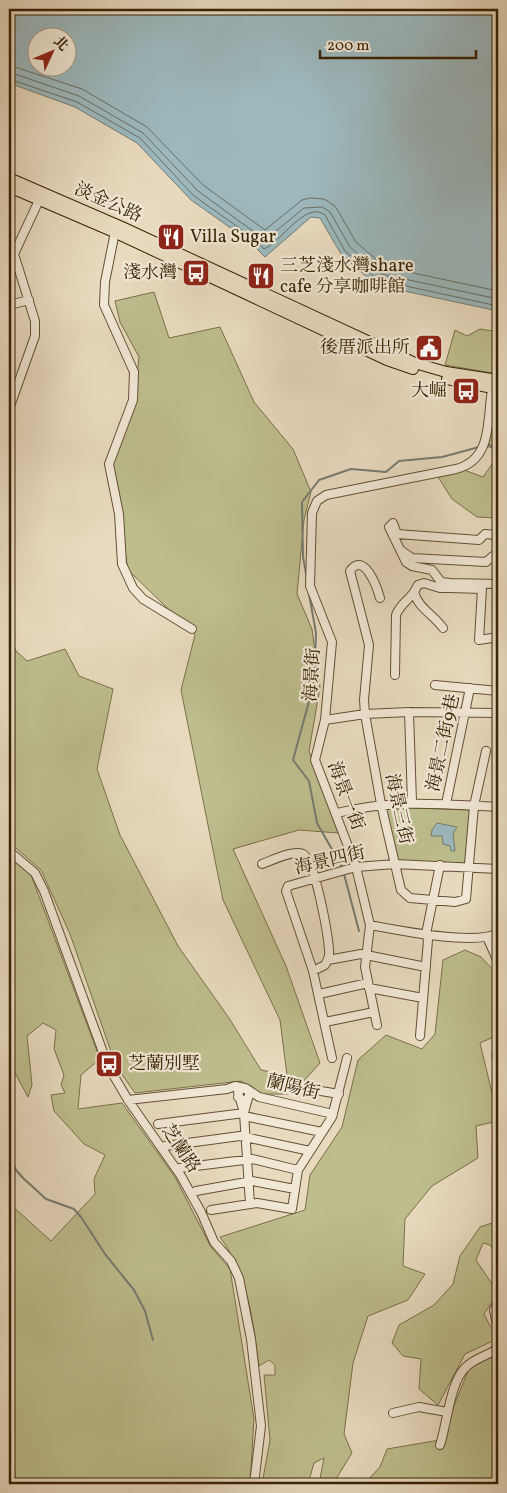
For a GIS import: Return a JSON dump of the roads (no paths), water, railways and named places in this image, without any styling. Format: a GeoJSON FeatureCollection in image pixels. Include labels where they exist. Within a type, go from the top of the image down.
{"type":"FeatureCollection","features":[{"type":"Feature","properties":{"kind":"main road","name":"淡金公路"},"geometry":{"type":"LineString","coordinates":[[9,178],[41,196],[115,228],[387,360],[444,378],[495,384]]}},
{"type":"Feature","properties":{"kind":"main road","name":"淡金公路"},"geometry":{"type":"LineString","coordinates":[[9,187],[41,196]]}},
{"type":"Feature","properties":{"kind":"street"},"geometry":{"type":"LineString","coordinates":[[9,405],[35,336],[35,321],[12,255],[41,196]]}},
{"type":"Feature","properties":{"kind":"street"},"geometry":{"type":"LineString","coordinates":[[115,228],[104,305],[134,372],[134,400],[109,464],[119,514],[122,564],[133,588],[143,599],[192,629]]}},
{"type":"Feature","properties":{"kind":"street"},"geometry":{"type":"LineString","coordinates":[[9,306],[29,300]]}},
{"type":"Feature","properties":{"kind":"street","name":"海景街"},"geometry":{"type":"LineString","coordinates":[[325,720],[332,642],[310,586],[314,506],[322,497],[465,467],[480,456],[485,445],[495,384]]}},
{"type":"Feature","properties":{"kind":"street"},"geometry":{"type":"LineString","coordinates":[[498,535],[485,534],[478,540],[397,534],[393,523],[390,523],[389,527],[406,562],[412,566],[432,570],[441,582],[482,589],[479,640],[498,637]]}},
{"type":"Feature","properties":{"kind":"street"},"geometry":{"type":"LineString","coordinates":[[400,550],[412,558],[486,562],[493,556],[498,556]]}},
{"type":"Feature","properties":{"kind":"street","name":"海景三街"},"geometry":{"type":"LineString","coordinates":[[380,598],[376,582],[364,566],[359,564],[353,566],[350,571],[369,645],[364,700],[365,714],[381,804],[401,890],[406,896],[461,902],[466,899],[474,806],[486,751]]}},
{"type":"Feature","properties":{"kind":"street"},"geometry":{"type":"LineString","coordinates":[[395,675],[396,615],[399,607],[409,600],[418,585],[424,582],[440,588],[450,585],[498,584]]}},
{"type":"Feature","properties":{"kind":"street"},"geometry":{"type":"LineString","coordinates":[[414,592],[416,601],[436,618],[443,628]]}},
{"type":"Feature","properties":{"kind":"street"},"geometry":{"type":"LineString","coordinates":[[435,685],[498,691]]}},
{"type":"Feature","properties":{"kind":"street","name":"海景二街9巷"},"geometry":{"type":"LineString","coordinates":[[446,804],[463,714],[470,688]]}},
{"type":"Feature","properties":{"kind":"street"},"geometry":{"type":"LineString","coordinates":[[325,720],[365,714],[409,712],[498,713]]}},
{"type":"Feature","properties":{"kind":"street"},"geometry":{"type":"LineString","coordinates":[[409,712],[412,802]]}},
{"type":"Feature","properties":{"kind":"street","name":"海景一街"},"geometry":{"type":"LineString","coordinates":[[325,720],[315,760],[337,813],[356,867],[370,925]]}},
{"type":"Feature","properties":{"kind":"street"},"geometry":{"type":"LineString","coordinates":[[337,813],[381,804],[412,802],[498,806]]}},
{"type":"Feature","properties":{"kind":"street","name":"芝蘭路"},"geometry":{"type":"LineString","coordinates":[[9,851],[35,873],[44,891],[108,1066],[128,1100],[181,1176],[201,1212],[214,1242],[231,1261],[238,1278],[251,1339],[261,1426],[254,1484]]}},
{"type":"Feature","properties":{"kind":"street"},"geometry":{"type":"LineString","coordinates":[[262,864],[296,853],[302,854],[309,859],[315,877],[330,952],[328,960],[321,968],[314,971]]}},
{"type":"Feature","properties":{"kind":"street","name":"海景四街"},"geometry":{"type":"LineString","coordinates":[[332,1058],[314,971],[286,891],[288,886],[356,867],[395,864],[498,869]]}},
{"type":"Feature","properties":{"kind":"street"},"geometry":{"type":"LineString","coordinates":[[420,1036],[428,940],[426,934],[440,865]]}},
{"type":"Feature","properties":{"kind":"street"},"geometry":{"type":"LineString","coordinates":[[377,1026],[364,967],[370,925],[426,934],[487,937],[498,933]]}},
{"type":"Feature","properties":{"kind":"street"},"geometry":{"type":"LineString","coordinates":[[487,937],[498,962]]}},
{"type":"Feature","properties":{"kind":"street"},"geometry":{"type":"LineString","coordinates":[[328,960],[361,954],[426,967]]}},
{"type":"Feature","properties":{"kind":"street"},"geometry":{"type":"LineString","coordinates":[[318,994],[368,986],[423,998]]}},
{"type":"Feature","properties":{"kind":"street"},"geometry":{"type":"LineString","coordinates":[[325,1022],[374,1012]]}},
{"type":"Feature","properties":{"kind":"street","name":"蘭陽街"},"geometry":{"type":"LineString","coordinates":[[211,1210],[257,1203],[292,1209],[298,1170],[333,1114],[347,1058]]}},
{"type":"Feature","properties":{"kind":"street","name":"蘭陽街"},"geometry":{"type":"LineString","coordinates":[[128,1100],[227,1089],[235,1086],[246,1089],[259,1097],[333,1114]]}},
{"type":"Feature","properties":{"kind":"street","name":"蘭陽街"},"geometry":{"type":"LineString","coordinates":[[227,1089],[242,1100],[248,1098]]}},
{"type":"Feature","properties":{"kind":"street","name":"蘭陽街"},"geometry":{"type":"LineString","coordinates":[[246,1089],[240,1089],[238,1096],[244,1115],[250,1204]]}},
{"type":"Feature","properties":{"kind":"street","name":"蘭陽街"},"geometry":{"type":"LineString","coordinates":[[244,1115],[250,1094],[246,1089]]}},
{"type":"Feature","properties":{"kind":"street","name":"蘭陽街"},"geometry":{"type":"LineString","coordinates":[[321,1090],[339,1094]]}},
{"type":"Feature","properties":{"kind":"street","name":"蘭陽街"},"geometry":{"type":"LineString","coordinates":[[158,1124],[244,1115],[322,1132]]}},
{"type":"Feature","properties":{"kind":"street"},"geometry":{"type":"LineString","coordinates":[[166,1146],[245,1136],[310,1151]]}},
{"type":"Feature","properties":{"kind":"street"},"geometry":{"type":"LineString","coordinates":[[180,1168],[246,1159],[298,1170]]}},
{"type":"Feature","properties":{"kind":"street"},"geometry":{"type":"LineString","coordinates":[[196,1191],[248,1182],[295,1189]]}},
{"type":"Feature","properties":{"kind":"street"},"geometry":{"type":"LineString","coordinates":[[498,1302],[494,1310],[498,1330]]}},
{"type":"Feature","properties":{"kind":"street"},"geometry":{"type":"LineString","coordinates":[[440,1444],[447,1422],[447,1412],[460,1374],[466,1367],[498,1348]]}},
{"type":"Feature","properties":{"kind":"street"},"geometry":{"type":"LineString","coordinates":[[394,1413],[419,1406],[447,1412]]}},
{"type":"Feature","properties":{"kind":"water"},"geometry":{"type":"Polygon","coordinates":[[[9,9],[498,9],[498,311],[376,285],[341,254],[320,218],[311,217],[265,257],[249,241],[191,200],[137,143],[75,107],[9,83],[9,9]]]}},
{"type":"Feature","properties":{"kind":"water"},"geometry":{"type":"Polygon","coordinates":[[[437,823],[457,827],[453,833],[455,851],[451,851],[450,846],[443,844],[442,836],[431,836],[432,830],[437,823]]]}},
{"type":"Feature","properties":{"kind":"waterway"},"geometry":{"type":"LineString","coordinates":[[486,445],[498,450]]}},
{"type":"Feature","properties":{"kind":"waterway"},"geometry":{"type":"LineString","coordinates":[[307,579],[303,557],[302,502],[319,480],[351,469],[386,472],[399,461],[442,457],[479,447]]}},
{"type":"Feature","properties":{"kind":"waterway"},"geometry":{"type":"LineString","coordinates":[[309,594],[316,633],[314,683],[293,760],[309,781],[317,823],[342,867]]}},
{"type":"Feature","properties":{"kind":"waterway"},"geometry":{"type":"LineString","coordinates":[[344,874],[359,931]]}},
{"type":"Feature","properties":{"kind":"waterway"},"geometry":{"type":"LineString","coordinates":[[498,1048],[492,1054],[498,1088]]}},
{"type":"Feature","properties":{"kind":"waterway"},"geometry":{"type":"LineString","coordinates":[[9,1151],[16,1170],[23,1178],[46,1199],[74,1209],[81,1217],[105,1254],[134,1290],[145,1311],[153,1340]]}},
{"type":"Feature","properties":{"kind":"place","name":"Villa Sugar"},"geometry":{"type":"Point","coordinates":[171,237]}},
{"type":"Feature","properties":{"kind":"place","name":"淺水灣"},"geometry":{"type":"Point","coordinates":[196,273]}},
{"type":"Feature","properties":{"kind":"place","name":"三芝淺水灣share cafe 分享咖啡館"},"geometry":{"type":"Point","coordinates":[261,276]}},
{"type":"Feature","properties":{"kind":"place","name":"後厝派出所"},"geometry":{"type":"Point","coordinates":[429,348]}},
{"type":"Feature","properties":{"kind":"place","name":"大崛"},"geometry":{"type":"Point","coordinates":[466,391]}},
{"type":"Feature","properties":{"kind":"place","name":"芝蘭別墅"},"geometry":{"type":"Point","coordinates":[109,1064]}}]}
